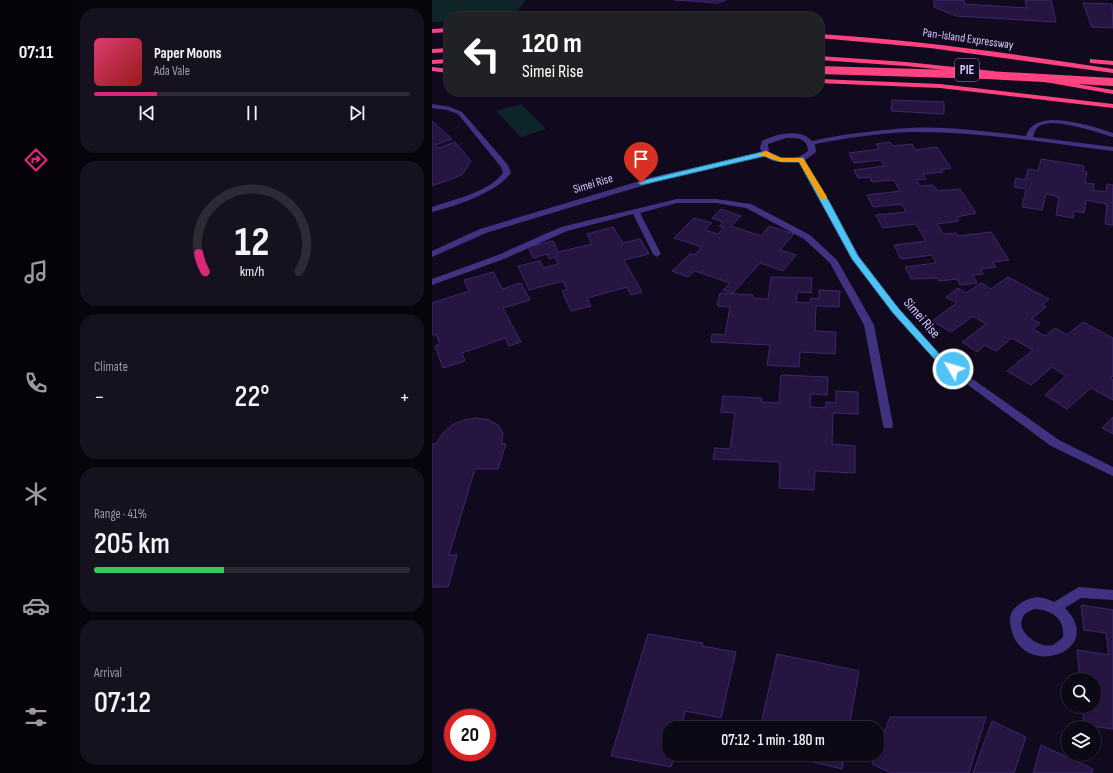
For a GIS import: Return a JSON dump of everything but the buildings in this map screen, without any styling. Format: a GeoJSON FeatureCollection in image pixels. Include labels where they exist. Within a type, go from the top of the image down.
{"type":"FeatureCollection","features":[{"type":"Feature","properties":{"kind":"highway"},"geometry":{"type":"LineString","coordinates":[[432,31],[444,30]]}},
{"type":"Feature","properties":{"kind":"highway","name":"Pan-Island Expressway"},"geometry":{"type":"LineString","coordinates":[[824,36],[873,38],[981,52],[1113,72]]}},
{"type":"Feature","properties":{"kind":"highway"},"geometry":{"type":"LineString","coordinates":[[432,51],[444,50]]}},
{"type":"Feature","properties":{"kind":"highway"},"geometry":{"type":"LineString","coordinates":[[981,52],[1040,55],[1113,63]]}},
{"type":"Feature","properties":{"kind":"highway","name":"PIE"},"geometry":{"type":"LineString","coordinates":[[824,58],[1012,74],[1113,92]]}},
{"type":"Feature","properties":{"kind":"highway"},"geometry":{"type":"LineString","coordinates":[[432,62],[444,61]]}},
{"type":"Feature","properties":{"kind":"highway"},"geometry":{"type":"LineString","coordinates":[[432,69],[444,70]]}},
{"type":"Feature","properties":{"kind":"highway"},"geometry":{"type":"LineString","coordinates":[[824,70],[987,75],[1113,82]]}},
{"type":"Feature","properties":{"kind":"highway"},"geometry":{"type":"LineString","coordinates":[[432,75],[444,75]]}},
{"type":"Feature","properties":{"kind":"highway"},"geometry":{"type":"LineString","coordinates":[[824,81],[940,86],[1113,106]]}},
{"type":"Feature","properties":{"kind":"highway"},"geometry":{"type":"LineString","coordinates":[[1075,102],[1113,110]]}},
{"type":"Feature","properties":{"kind":"lane"},"geometry":{"type":"LineString","coordinates":[[432,106],[448,108],[460,113],[504,166],[507,173],[505,178],[493,186],[432,210]]}},
{"type":"Feature","properties":{"kind":"lane"},"geometry":{"type":"LineString","coordinates":[[1029,138],[1033,128],[1047,122],[1067,123],[1113,135]]}},
{"type":"Feature","properties":{"kind":"lane"},"geometry":{"type":"LineString","coordinates":[[811,143],[850,135],[911,130],[974,133],[1029,138],[1113,149]]}},
{"type":"Feature","properties":{"kind":"lane"},"geometry":{"type":"LineString","coordinates":[[778,136],[797,136],[811,143],[813,148],[812,152],[801,159],[781,160],[772,158],[766,153],[764,148],[765,143],[778,136]]}},
{"type":"Feature","properties":{"kind":"lane","name":"Simei Rise"},"geometry":{"type":"LineString","coordinates":[[432,254],[483,231],[656,179],[766,153]]}},
{"type":"Feature","properties":{"kind":"lane","name":"Simei Rise"},"geometry":{"type":"LineString","coordinates":[[801,159],[855,257],[896,311],[940,360],[1055,443],[1113,472]]}},
{"type":"Feature","properties":{"kind":"lane"},"geometry":{"type":"LineString","coordinates":[[432,282],[501,258],[564,229],[635,211],[677,201],[716,201],[748,206],[807,237],[834,262],[869,325],[888,425]]}},
{"type":"Feature","properties":{"kind":"lane"},"geometry":{"type":"LineString","coordinates":[[635,211],[657,254]]}},
{"type":"Feature","properties":{"kind":"lane"},"geometry":{"type":"LineString","coordinates":[[1055,608],[1079,592],[1113,595]]}},
{"type":"Feature","properties":{"kind":"lane"},"geometry":{"type":"LineString","coordinates":[[1034,602],[1043,603],[1055,608],[1066,618],[1070,626],[1069,640],[1065,646],[1059,650],[1050,652],[1041,651],[1032,647],[1017,633],[1015,617],[1019,610],[1026,604],[1034,602]]}},
{"type":"Feature","properties":{"kind":"green space"},"geometry":{"type":"Polygon","coordinates":[[[432,0],[526,0],[516,12],[444,12],[444,22],[432,22],[432,0]]]}},
{"type":"Feature","properties":{"kind":"green space"},"geometry":{"type":"Polygon","coordinates":[[[521,104],[546,129],[521,137],[496,111],[521,104]]]}},
{"type":"Feature","properties":{"kind":"slow traffic"},"geometry":{"type":"LineString","coordinates":[[762,154],[766,153],[772,158],[781,160],[791,161],[801,159],[823,197]]}},
{"type":"Feature","properties":{"kind":"route"},"geometry":{"type":"LineString","coordinates":[[641,183],[766,153],[772,158],[781,160],[791,161],[801,159],[855,257],[896,311],[940,360],[953,369]]}}]}
